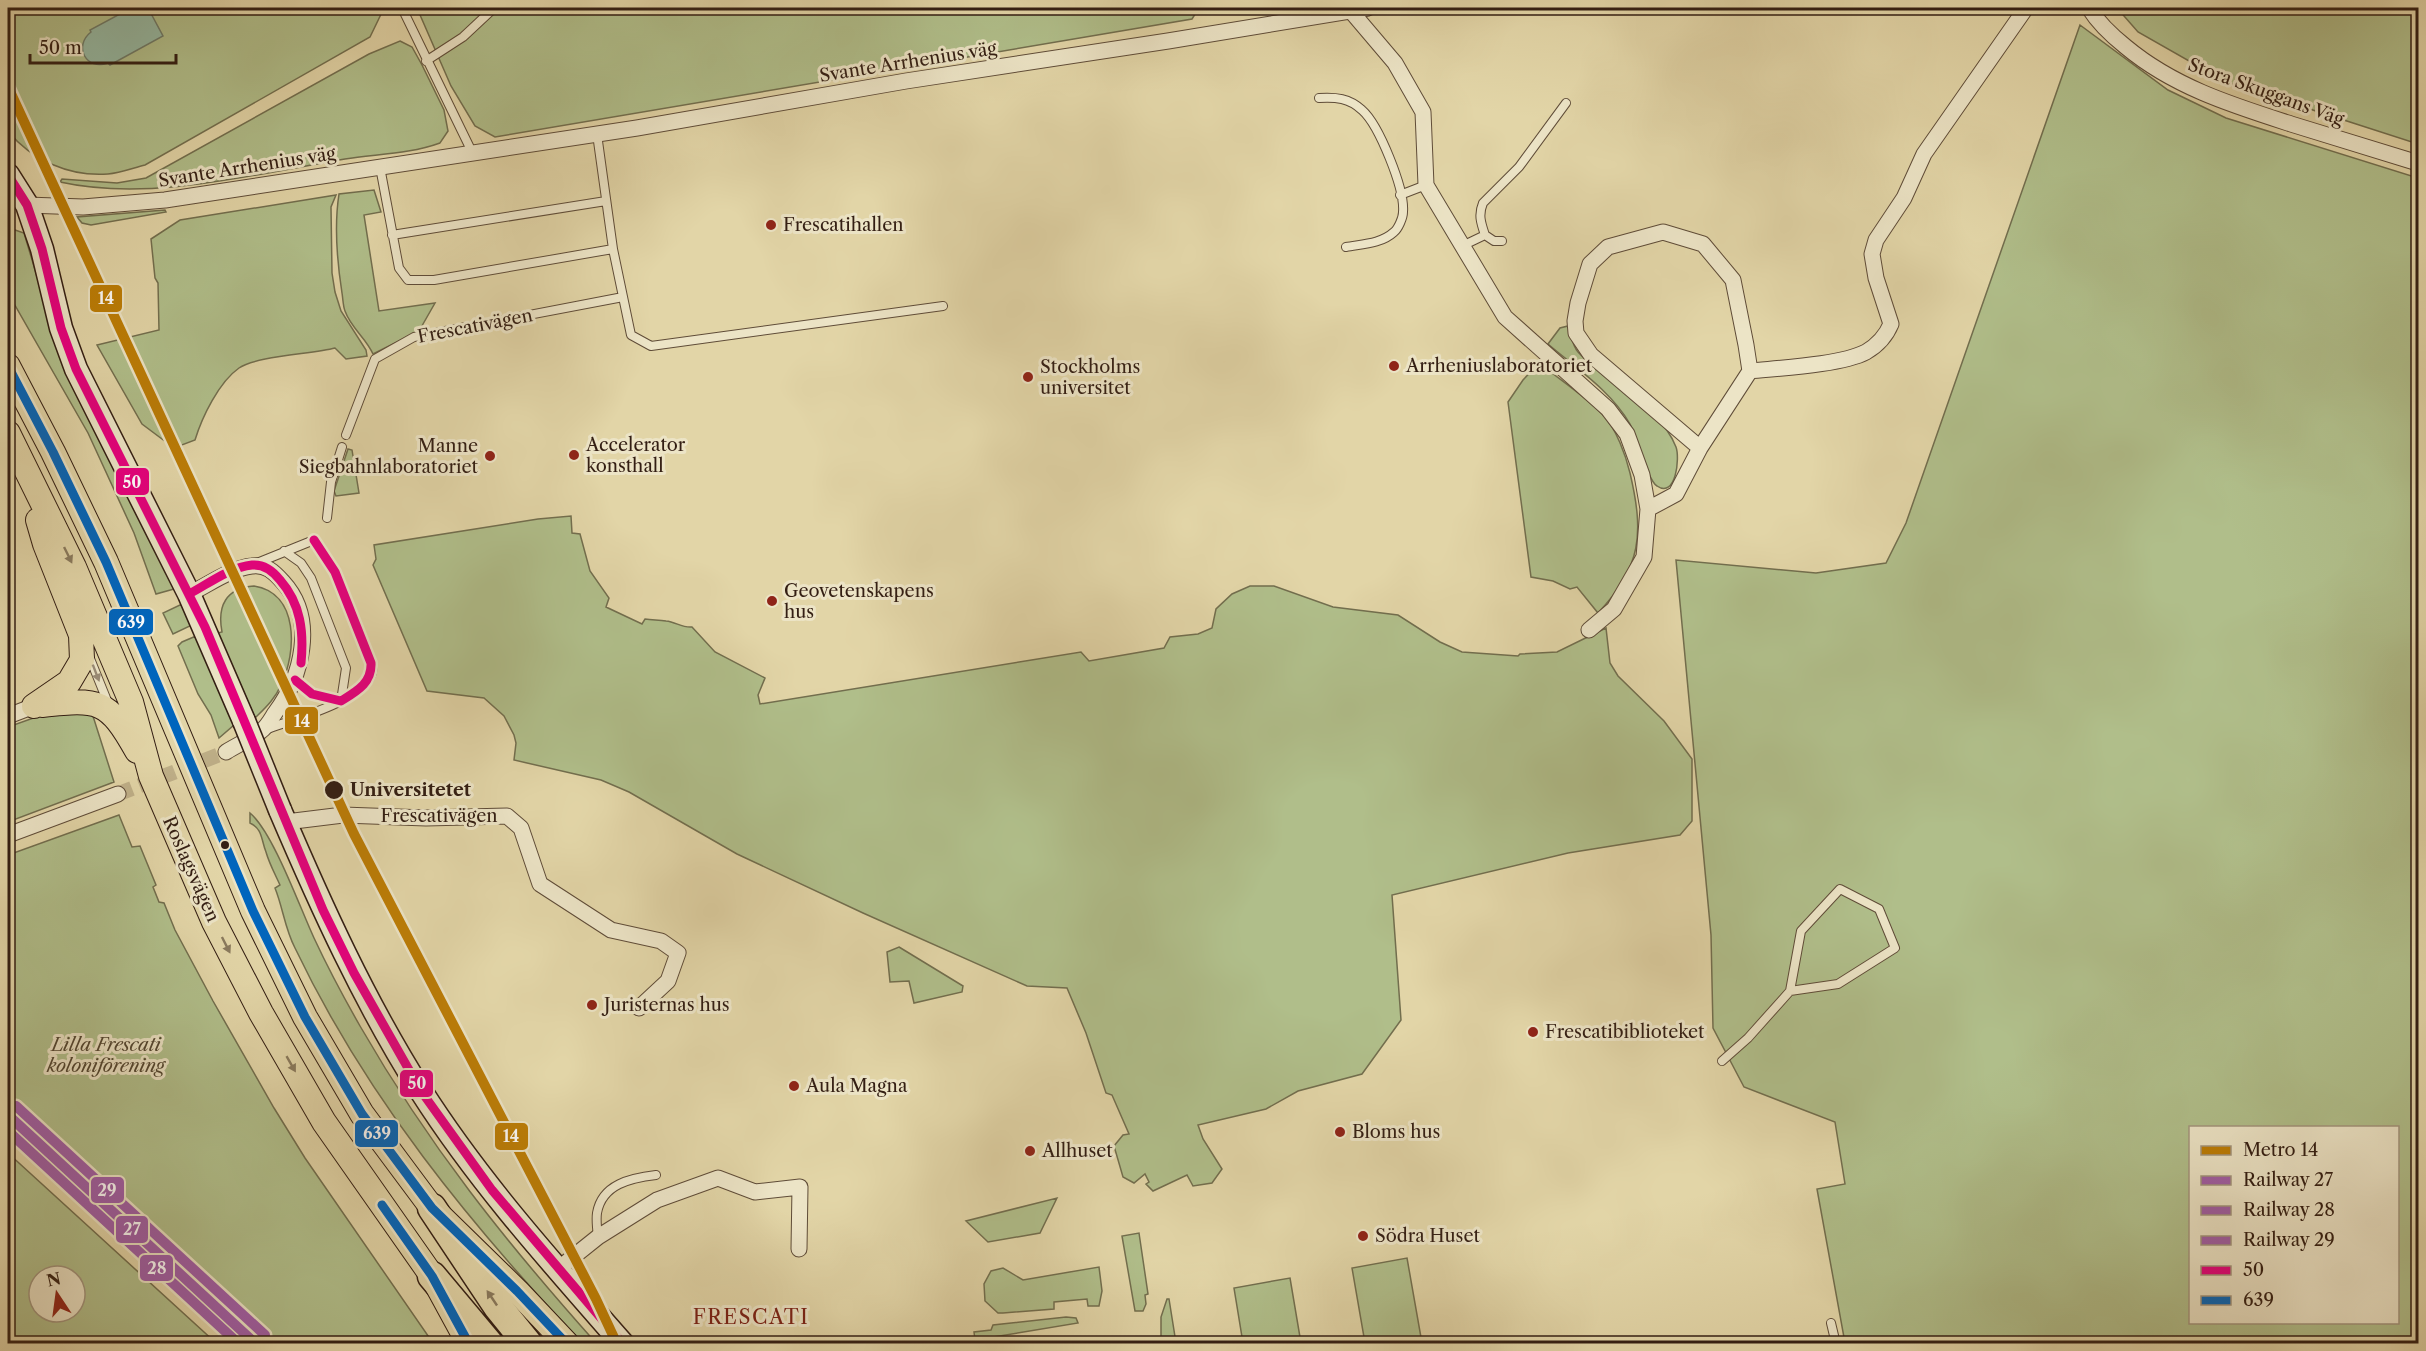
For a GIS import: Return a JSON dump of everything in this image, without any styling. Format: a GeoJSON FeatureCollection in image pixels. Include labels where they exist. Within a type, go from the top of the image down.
{"type":"FeatureCollection","features":[{"type":"Feature","properties":{"kind":"highway"},"geometry":{"type":"LineString","coordinates":[[432,1208],[498,1307],[528,1344]]}},
{"type":"Feature","properties":{"kind":"highway"},"geometry":{"type":"LineString","coordinates":[[432,1275],[489,1344]]}},
{"type":"Feature","properties":{"kind":"main road"},"geometry":{"type":"LineString","coordinates":[[8,366],[54,452],[106,562],[252,911],[305,1017],[362,1114],[432,1208],[517,1291],[567,1344]]}},
{"type":"Feature","properties":{"kind":"main road"},"geometry":{"type":"LineString","coordinates":[[11,440],[45,544],[81,635],[82,660],[76,673],[62,689],[34,706]]}},
{"type":"Feature","properties":{"kind":"main road","name":"Roslagsvägen"},"geometry":{"type":"LineString","coordinates":[[11,440],[74,567],[131,702],[151,776],[214,922],[261,1013],[324,1122],[432,1275],[469,1344]]}},
{"type":"Feature","properties":{"kind":"main road"},"geometry":{"type":"LineString","coordinates":[[34,706],[81,701],[98,704],[111,712],[127,733],[151,776]]}},
{"type":"Feature","properties":{"kind":"street","name":"Svante Arrhenius väg"},"geometry":{"type":"LineString","coordinates":[[27,205],[83,207],[165,200],[597,134],[906,81],[1368,8]]}},
{"type":"Feature","properties":{"kind":"street"},"geometry":{"type":"LineString","coordinates":[[1750,371],[1850,357],[1865,352],[1886,334],[1891,324],[1876,278],[1872,254],[1876,240],[1904,198],[1924,154],[2026,8]]}},
{"type":"Feature","properties":{"kind":"street","name":"Stora Skuggans Väg"},"geometry":{"type":"LineString","coordinates":[[2089,8],[2098,24],[2106,31],[2146,63],[2177,82],[2231,104],[2418,164]]}},
{"type":"Feature","properties":{"kind":"street"},"geometry":{"type":"LineString","coordinates":[[1350,10],[1395,63],[1423,112],[1426,185],[1504,317],[1608,409],[1627,434],[1642,475],[1648,509],[1644,557],[1614,609],[1589,630]]}},
{"type":"Feature","properties":{"kind":"street"},"geometry":{"type":"LineString","coordinates":[[8,175],[27,205],[42,249],[61,328],[76,369],[253,726],[283,816],[323,910],[354,972],[421,1091],[492,1190],[623,1344]]}},
{"type":"Feature","properties":{"kind":"street"},"geometry":{"type":"LineString","coordinates":[[1648,509],[1676,494],[1700,448],[1750,371],[1733,280],[1702,244],[1663,232],[1608,247],[1590,264],[1578,303],[1576,333],[1591,355],[1700,448]]}},
{"type":"Feature","properties":{"kind":"street"},"geometry":{"type":"LineString","coordinates":[[189,594],[233,572],[253,565],[269,568],[285,584],[294,598],[301,618],[303,639],[301,662],[284,702],[253,726],[226,752]]}},
{"type":"Feature","properties":{"kind":"street"},"geometry":{"type":"LineString","coordinates":[[8,716],[34,706]]}},
{"type":"Feature","properties":{"kind":"street"},"geometry":{"type":"LineString","coordinates":[[8,834],[118,794]]}},
{"type":"Feature","properties":{"kind":"street","name":"Frescativägen"},"geometry":{"type":"LineString","coordinates":[[283,816],[343,815],[426,818],[507,816],[521,828],[540,884],[611,930],[661,941],[678,953],[668,981],[639,1008]]}},
{"type":"Feature","properties":{"kind":"street"},"geometry":{"type":"LineString","coordinates":[[558,1269],[598,1237],[657,1200],[718,1178],[755,1192],[800,1187],[799,1248]]}},
{"type":"Feature","properties":{"kind":"lane"},"geometry":{"type":"LineString","coordinates":[[402,8],[472,152]]}},
{"type":"Feature","properties":{"kind":"lane"},"geometry":{"type":"LineString","coordinates":[[426,61],[464,37],[494,8]]}},
{"type":"Feature","properties":{"kind":"lane"},"geometry":{"type":"LineString","coordinates":[[1319,98],[1333,97],[1349,100],[1363,111],[1388,154],[1400,195],[1403,213],[1396,231],[1383,240],[1346,247]]}},
{"type":"Feature","properties":{"kind":"lane"},"geometry":{"type":"LineString","coordinates":[[1502,241],[1494,241],[1485,235],[1480,222],[1480,210],[1483,203],[1519,167],[1566,103]]}},
{"type":"Feature","properties":{"kind":"lane"},"geometry":{"type":"LineString","coordinates":[[597,134],[614,249],[631,335],[651,346],[943,306]]}},
{"type":"Feature","properties":{"kind":"lane"},"geometry":{"type":"LineString","coordinates":[[380,167],[399,268],[408,280],[430,281],[614,249]]}},
{"type":"Feature","properties":{"kind":"lane"},"geometry":{"type":"LineString","coordinates":[[1400,195],[1426,185]]}},
{"type":"Feature","properties":{"kind":"lane"},"geometry":{"type":"LineString","coordinates":[[392,235],[606,201]]}},
{"type":"Feature","properties":{"kind":"lane"},"geometry":{"type":"LineString","coordinates":[[1462,246],[1485,235]]}},
{"type":"Feature","properties":{"kind":"lane","name":"Frescativägen"},"geometry":{"type":"LineString","coordinates":[[346,435],[375,359],[414,336],[623,297]]}},
{"type":"Feature","properties":{"kind":"lane"},"geometry":{"type":"LineString","coordinates":[[327,518],[331,483],[342,447]]}},
{"type":"Feature","properties":{"kind":"lane"},"geometry":{"type":"LineString","coordinates":[[253,565],[314,540],[335,572],[371,663],[372,672],[364,686],[341,701],[253,726]]}},
{"type":"Feature","properties":{"kind":"lane"},"geometry":{"type":"LineString","coordinates":[[284,551],[301,563],[311,578],[346,668],[341,701]]}},
{"type":"Feature","properties":{"kind":"lane"},"geometry":{"type":"LineString","coordinates":[[81,635],[111,712]]}},
{"type":"Feature","properties":{"kind":"lane"},"geometry":{"type":"LineString","coordinates":[[295,680],[312,694],[341,701]]}},
{"type":"Feature","properties":{"kind":"lane"},"geometry":{"type":"LineString","coordinates":[[1722,1061],[1748,1038],[1790,991],[1801,931],[1840,889],[1879,909],[1895,948],[1838,984],[1790,991]]}},
{"type":"Feature","properties":{"kind":"lane"},"geometry":{"type":"LineString","coordinates":[[598,1237],[597,1213],[606,1193],[626,1180],[656,1175]]}},
{"type":"Feature","properties":{"kind":"lane"},"geometry":{"type":"LineString","coordinates":[[1831,1323],[1836,1344]]}},
{"type":"Feature","properties":{"kind":"green space"},"geometry":{"type":"Polygon","coordinates":[[[8,8],[384,8],[370,37],[145,165],[122,172],[94,174],[66,169],[40,158],[17,141],[8,131],[8,8]]]}},
{"type":"Feature","properties":{"kind":"green space"},"geometry":{"type":"Polygon","coordinates":[[[417,8],[1199,8],[1192,19],[495,137],[475,126],[451,86],[417,8]]]}},
{"type":"Feature","properties":{"kind":"green space"},"geometry":{"type":"Polygon","coordinates":[[[2117,8],[2418,8],[2418,144],[2226,82],[2138,32],[2117,8]]]}},
{"type":"Feature","properties":{"kind":"green space"},"geometry":{"type":"Polygon","coordinates":[[[2080,25],[2168,90],[2226,118],[2418,178],[2418,1343],[1845,1343],[1817,1189],[1845,1184],[1835,1122],[1744,1087],[1713,1028],[1711,935],[1676,560],[1816,573],[1886,563],[1906,523],[2080,25]]]}},
{"type":"Feature","properties":{"kind":"green space"},"geometry":{"type":"Polygon","coordinates":[[[400,41],[412,47],[444,110],[448,131],[440,143],[405,152],[345,159],[202,184],[130,189],[60,182],[62,179],[117,183],[146,178],[369,54],[400,41]]]}},
{"type":"Feature","properties":{"kind":"green space"},"geometry":{"type":"Polygon","coordinates":[[[374,190],[381,212],[364,215],[379,311],[435,303],[419,331],[373,354],[344,309],[336,231],[339,194],[374,190]]]}},
{"type":"Feature","properties":{"kind":"green space"},"geometry":{"type":"Polygon","coordinates":[[[336,195],[331,207],[332,273],[335,292],[341,311],[366,350],[367,356],[346,359],[335,348],[247,364],[232,374],[218,391],[195,440],[174,448],[142,424],[97,345],[159,330],[158,283],[155,278],[151,239],[180,220],[336,195]]]}},
{"type":"Feature","properties":{"kind":"green space"},"geometry":{"type":"Polygon","coordinates":[[[165,210],[166,212],[91,225],[82,223],[77,217],[165,210]]]}},
{"type":"Feature","properties":{"kind":"green space"},"geometry":{"type":"Polygon","coordinates":[[[15,230],[24,233],[53,330],[174,589],[156,594],[134,533],[88,433],[8,293],[8,234],[15,230]]]}},
{"type":"Feature","properties":{"kind":"green space"},"geometry":{"type":"Polygon","coordinates":[[[1568,326],[1578,352],[1646,408],[1669,433],[1676,447],[1677,468],[1669,487],[1663,489],[1654,482],[1646,468],[1630,424],[1613,401],[1548,344],[1560,328],[1568,326]]]}},
{"type":"Feature","properties":{"kind":"green space"},"geometry":{"type":"Polygon","coordinates":[[[1539,363],[1588,401],[1608,421],[1620,442],[1630,473],[1637,514],[1636,548],[1624,580],[1598,613],[1577,587],[1570,589],[1553,581],[1531,577],[1508,402],[1523,380],[1539,363]]]}},
{"type":"Feature","properties":{"kind":"green space"},"geometry":{"type":"Polygon","coordinates":[[[348,449],[352,450],[359,493],[336,496],[334,491],[348,449]]]}},
{"type":"Feature","properties":{"kind":"green space"},"geometry":{"type":"Polygon","coordinates":[[[571,516],[572,533],[580,534],[590,571],[609,598],[606,607],[642,624],[645,619],[692,627],[715,652],[765,678],[758,695],[760,704],[1081,652],[1089,661],[1164,648],[1170,637],[1198,634],[1212,628],[1216,609],[1232,594],[1250,586],[1274,586],[1333,607],[1398,615],[1440,642],[1462,652],[1518,656],[1557,652],[1606,628],[1610,663],[1618,676],[1664,721],[1692,759],[1692,821],[1680,835],[1568,853],[1392,895],[1401,1020],[1362,1074],[1298,1091],[1266,1109],[1198,1125],[1203,1139],[1222,1169],[1212,1183],[1193,1186],[1187,1175],[1153,1191],[1146,1184],[1149,1182],[1145,1174],[1134,1183],[1123,1177],[1114,1146],[1123,1135],[1129,1134],[1112,1095],[1106,1093],[1086,1033],[1067,988],[1027,986],[863,913],[737,854],[629,792],[601,780],[514,760],[516,743],[514,735],[504,716],[484,698],[427,691],[373,565],[376,559],[374,545],[538,519],[571,516]]]}},
{"type":"Feature","properties":{"kind":"green space"},"geometry":{"type":"Polygon","coordinates":[[[254,586],[269,591],[279,600],[287,612],[291,641],[290,657],[279,690],[255,718],[218,633],[222,632],[221,614],[226,600],[236,590],[254,586]]]}},
{"type":"Feature","properties":{"kind":"green space"},"geometry":{"type":"Polygon","coordinates":[[[182,604],[192,625],[173,634],[163,613],[182,604]]]}},
{"type":"Feature","properties":{"kind":"green space"},"geometry":{"type":"Polygon","coordinates":[[[196,636],[234,725],[219,738],[211,715],[198,694],[178,646],[196,636]]]}},
{"type":"Feature","properties":{"kind":"green space"},"geometry":{"type":"Polygon","coordinates":[[[53,711],[92,713],[114,782],[8,822],[8,727],[53,711]]]}},
{"type":"Feature","properties":{"kind":"green space"},"geometry":{"type":"Polygon","coordinates":[[[250,813],[268,836],[277,853],[330,972],[386,1070],[413,1112],[500,1230],[596,1343],[582,1343],[540,1298],[461,1205],[387,1107],[323,1003],[292,941],[275,888],[280,885],[259,832],[250,823],[250,813]]]}},
{"type":"Feature","properties":{"kind":"green space","name":"Lilla Frescati koloniförening"},"geometry":{"type":"Polygon","coordinates":[[[119,815],[132,847],[140,846],[156,885],[153,887],[159,902],[164,903],[175,930],[213,1001],[274,1108],[305,1158],[433,1343],[278,1343],[8,1097],[8,855],[119,815]]]}},
{"type":"Feature","properties":{"kind":"green space"},"geometry":{"type":"Polygon","coordinates":[[[899,947],[963,986],[962,992],[914,1003],[909,981],[890,982],[887,952],[899,947]]]}},
{"type":"Feature","properties":{"kind":"green space"},"geometry":{"type":"Polygon","coordinates":[[[8,1153],[216,1343],[8,1343],[8,1153]]]}},
{"type":"Feature","properties":{"kind":"green space"},"geometry":{"type":"Polygon","coordinates":[[[1057,1198],[1040,1233],[988,1242],[966,1221],[1057,1198]]]}},
{"type":"Feature","properties":{"kind":"green space"},"geometry":{"type":"Polygon","coordinates":[[[1139,1233],[1148,1294],[1145,1295],[1146,1304],[1143,1311],[1135,1311],[1122,1236],[1139,1233]]]}},
{"type":"Feature","properties":{"kind":"green space"},"geometry":{"type":"Polygon","coordinates":[[[1407,1258],[1422,1343],[1365,1343],[1352,1268],[1407,1258]]]}},
{"type":"Feature","properties":{"kind":"green space"},"geometry":{"type":"Polygon","coordinates":[[[1099,1267],[1102,1291],[1099,1306],[1088,1306],[1087,1299],[1054,1302],[1054,1309],[998,1313],[985,1301],[984,1284],[991,1271],[1003,1268],[1023,1280],[1099,1267]]]}},
{"type":"Feature","properties":{"kind":"green space"},"geometry":{"type":"Polygon","coordinates":[[[1290,1278],[1301,1343],[1243,1343],[1234,1288],[1290,1278]]]}},
{"type":"Feature","properties":{"kind":"green space"},"geometry":{"type":"Polygon","coordinates":[[[1167,1299],[1169,1299],[1176,1343],[1161,1343],[1161,1317],[1167,1299]]]}},
{"type":"Feature","properties":{"kind":"green space"},"geometry":{"type":"Polygon","coordinates":[[[1066,1317],[1076,1318],[1078,1323],[975,1340],[974,1332],[991,1330],[993,1325],[1066,1317]]]}},
{"type":"Feature","properties":{"kind":"shaded area"},"geometry":{"type":"Polygon","coordinates":[[[131,8],[148,8],[163,36],[110,65],[108,63],[94,64],[88,60],[84,56],[83,44],[90,30],[131,8]]]}},
{"type":"Feature","properties":{"kind":"tunnel"},"geometry":{"type":"LineString","coordinates":[[118,794],[226,752]]}},
{"type":"Feature","properties":{"kind":"metro line","name":"14"},"geometry":{"type":"LineString","coordinates":[[8,87],[354,834],[596,1299],[617,1344]]}},
{"type":"Feature","properties":{"kind":"rail line","name":"29"},"geometry":{"type":"LineString","coordinates":[[16,1106],[265,1335]]}},
{"type":"Feature","properties":{"kind":"rail line","name":"27"},"geometry":{"type":"LineString","coordinates":[[8,1115],[256,1344]]}},
{"type":"Feature","properties":{"kind":"rail line","name":"28"},"geometry":{"type":"LineString","coordinates":[[8,1131],[239,1344]]}},
{"type":"Feature","properties":{"kind":"transit line","name":"50"},"geometry":{"type":"LineString","coordinates":[[8,175],[27,205],[42,249],[61,328],[76,369],[205,627],[323,910],[354,973],[421,1091],[492,1190],[623,1344]]}},
{"type":"Feature","properties":{"kind":"transit line","name":"639"},"geometry":{"type":"LineString","coordinates":[[8,366],[106,562],[253,911],[305,1017],[362,1114],[432,1208],[517,1291],[567,1344]]}},
{"type":"Feature","properties":{"kind":"transit line","name":"50"},"geometry":{"type":"LineString","coordinates":[[295,680],[312,694],[341,701],[362,686],[371,670],[371,663],[335,572],[314,540]]}},
{"type":"Feature","properties":{"kind":"transit line","name":"50"},"geometry":{"type":"LineString","coordinates":[[189,594],[219,576],[244,566],[252,565],[268,569],[287,589],[297,609],[302,640],[301,663]]}},
{"type":"Feature","properties":{"kind":"transit line","name":"639"},"geometry":{"type":"LineString","coordinates":[[382,1205],[432,1276],[469,1344]]}},
{"type":"Feature","properties":{"kind":"place","name":"Frescatihallen"},"geometry":{"type":"Point","coordinates":[771,225]}},
{"type":"Feature","properties":{"kind":"place","name":"Arrheniuslaboratoriet"},"geometry":{"type":"Point","coordinates":[1394,366]}},
{"type":"Feature","properties":{"kind":"place","name":"Stockholms universitet"},"geometry":{"type":"Point","coordinates":[1028,377]}},
{"type":"Feature","properties":{"kind":"place","name":"Accelerator konsthall"},"geometry":{"type":"Point","coordinates":[574,455]}},
{"type":"Feature","properties":{"kind":"place","name":"Manne Siegbahnlaboratoriet"},"geometry":{"type":"Point","coordinates":[490,456]}},
{"type":"Feature","properties":{"kind":"place","name":"Geovetenskapens hus"},"geometry":{"type":"Point","coordinates":[772,601]}},
{"type":"Feature","properties":{"kind":"place","name":"Universitetet"},"geometry":{"type":"Point","coordinates":[334,790]}},
{"type":"Feature","properties":{"kind":"place","name":"Juristernas hus"},"geometry":{"type":"Point","coordinates":[592,1005]}},
{"type":"Feature","properties":{"kind":"place","name":"Frescatibiblioteket"},"geometry":{"type":"Point","coordinates":[1533,1032]}},
{"type":"Feature","properties":{"kind":"place","name":"Aula Magna"},"geometry":{"type":"Point","coordinates":[794,1086]}},
{"type":"Feature","properties":{"kind":"place","name":"Bloms hus"},"geometry":{"type":"Point","coordinates":[1340,1132]}},
{"type":"Feature","properties":{"kind":"place","name":"Allhuset"},"geometry":{"type":"Point","coordinates":[1030,1151]}},
{"type":"Feature","properties":{"kind":"place","name":"Södra Huset"},"geometry":{"type":"Point","coordinates":[1363,1236]}},
{"type":"Feature","properties":{"kind":"district","name":"FRESCATI"},"geometry":{"type":"Point","coordinates":[751,1317]}}]}
